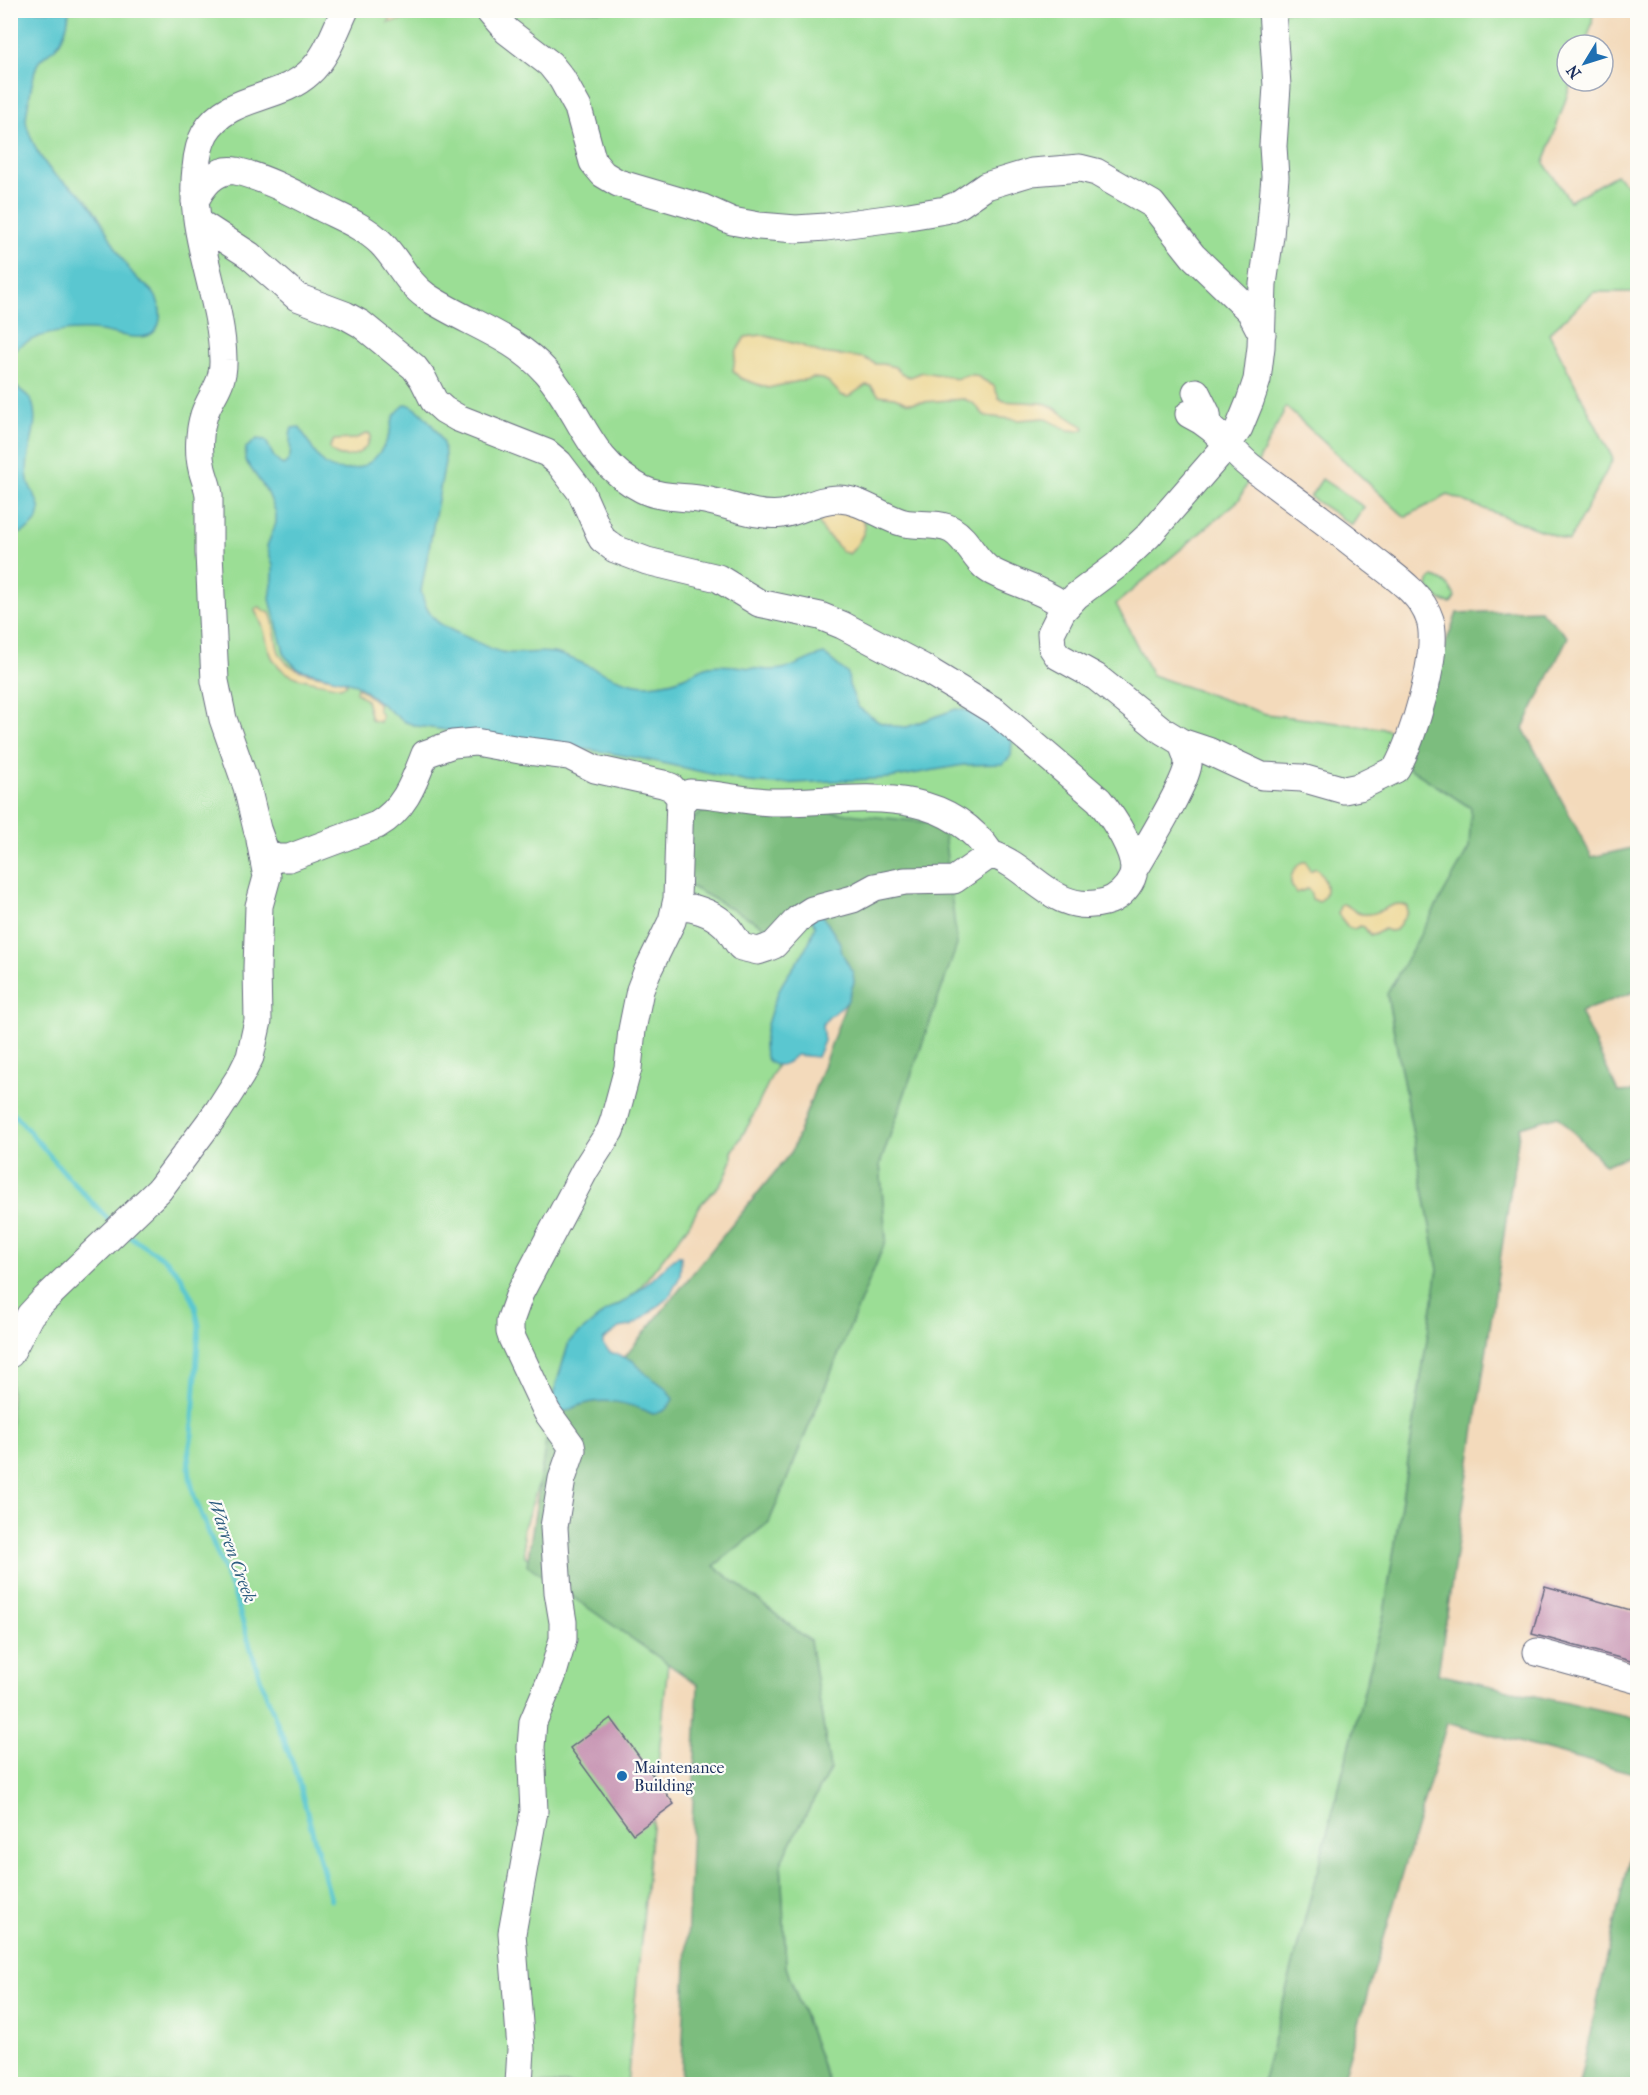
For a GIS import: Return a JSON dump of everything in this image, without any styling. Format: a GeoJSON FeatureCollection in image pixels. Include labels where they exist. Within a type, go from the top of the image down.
{"type":"FeatureCollection","features":[{"type":"Feature","properties":{"kind":"lane"},"geometry":{"type":"LineString","coordinates":[[10,1354],[30,1315],[153,1197],[199,1138],[241,1075],[256,1039],[259,906],[276,868],[275,858],[265,851],[259,836],[247,787],[224,719],[215,681],[209,553],[209,495],[202,470],[200,446],[204,415],[220,384],[223,359],[222,338],[196,212],[194,180],[197,155],[205,133],[215,120],[227,110],[295,82],[310,72],[321,59],[345,10]]}},
{"type":"Feature","properties":{"kind":"lane"},"geometry":{"type":"LineString","coordinates":[[489,10],[507,31],[550,64],[562,79],[578,108],[593,162],[603,174],[618,183],[703,208],[732,221],[796,229],[936,212],[960,204],[986,186],[1010,178],[1055,169],[1087,169],[1152,204],[1193,256],[1250,311],[1262,334]]}},
{"type":"Feature","properties":{"kind":"lane"},"geometry":{"type":"LineString","coordinates":[[1198,410],[1235,444],[1248,465],[1344,536],[1421,601],[1430,619],[1432,632],[1424,696],[1396,769],[1359,787],[1344,790],[1302,778],[1262,776],[1208,751],[1181,742],[1153,724],[1096,677],[1058,656],[1052,647],[1051,633],[1062,611],[1076,596],[1116,566],[1148,536],[1235,444],[1257,380],[1262,334],[1263,284],[1275,177],[1273,146],[1277,86],[1272,10]]}},
{"type":"Feature","properties":{"kind":"lane"},"geometry":{"type":"LineString","coordinates":[[196,212],[201,189],[210,180],[230,170],[283,188],[368,232],[384,246],[409,281],[426,296],[454,313],[492,331],[533,358],[561,391],[589,441],[607,464],[640,488],[660,495],[705,500],[764,514],[788,513],[820,502],[841,499],[871,507],[902,522],[951,529],[991,571],[1049,595],[1060,603],[1062,611]]}},
{"type":"Feature","properties":{"kind":"lane"},"geometry":{"type":"LineString","coordinates":[[196,212],[297,297],[345,315],[361,324],[414,367],[435,401],[451,415],[547,453],[559,463],[580,492],[602,539],[615,549],[647,561],[718,578],[759,603],[830,619],[922,667],[996,712],[1100,800],[1124,837],[1134,869]]}},
{"type":"Feature","properties":{"kind":"lane"},"geometry":{"type":"LineString","coordinates":[[276,868],[389,818],[402,804],[425,754],[453,744],[475,742],[569,756],[596,770],[663,784],[681,795],[771,802],[856,798],[916,803],[954,817],[972,831],[991,854],[1005,860],[1051,893],[1075,904],[1091,905],[1110,901],[1126,888],[1132,878],[1134,869],[1186,772],[1187,759],[1181,742]]}},
{"type":"Feature","properties":{"kind":"lane"},"geometry":{"type":"LineString","coordinates":[[519,2085],[521,2049],[512,1933],[534,1811],[531,1747],[533,1722],[552,1677],[563,1639],[554,1527],[562,1479],[572,1450],[571,1445],[551,1419],[541,1401],[512,1338],[510,1321],[520,1293],[537,1260],[596,1150],[610,1131],[628,1068],[634,1017],[643,980],[668,929],[675,908],[681,795]]}},
{"type":"Feature","properties":{"kind":"lane"},"geometry":{"type":"LineString","coordinates":[[675,908],[691,907],[711,916],[724,924],[741,947],[758,951],[774,945],[798,919],[812,910],[853,899],[875,887],[895,882],[954,880],[991,854]]}},
{"type":"Feature","properties":{"kind":"lane"},"geometry":{"type":"LineString","coordinates":[[1538,1652],[1638,1680]]}},
{"type":"Feature","properties":{"kind":"green space"},"geometry":{"type":"Polygon","coordinates":[[[11,11],[1593,11],[1589,33],[1555,33],[1555,93],[1568,93],[1544,163],[1570,201],[1616,175],[1637,193],[1638,292],[1594,292],[1549,333],[1613,459],[1569,541],[1448,495],[1405,517],[1286,407],[1239,500],[1116,604],[1152,675],[1266,714],[1386,729],[1503,789],[1388,1000],[1438,1269],[1384,1614],[1262,2084],[829,2084],[786,1967],[781,1862],[830,1769],[810,1641],[714,1566],[769,1522],[886,1240],[880,1164],[945,979],[820,973],[749,1124],[732,1152],[732,1160],[724,1180],[701,1204],[688,1226],[578,1367],[523,1530],[525,1556],[669,1652],[627,2084],[11,2084],[11,11]]]}},
{"type":"Feature","properties":{"kind":"green space"},"geometry":{"type":"Polygon","coordinates":[[[1322,479],[1364,507],[1352,525],[1310,497],[1322,479]]]}},
{"type":"Feature","properties":{"kind":"green space"},"geometry":{"type":"Polygon","coordinates":[[[1433,577],[1449,587],[1455,597],[1451,603],[1441,600],[1428,588],[1429,581],[1433,577]]]}},
{"type":"Feature","properties":{"kind":"green space"},"geometry":{"type":"Polygon","coordinates":[[[1540,610],[1568,637],[1523,728],[1592,857],[1637,847],[1637,991],[1580,1012],[1618,1092],[1637,1091],[1637,1152],[1605,1165],[1558,1116],[1520,1127],[1438,1674],[1637,1719],[1637,1774],[1447,1723],[1341,2084],[1262,2084],[1384,1614],[1438,1269],[1387,994],[1469,848],[1471,808],[1401,763],[1457,613],[1540,610]]]}},
{"type":"Feature","properties":{"kind":"green space"},"geometry":{"type":"Polygon","coordinates":[[[718,800],[943,824],[957,945],[880,1164],[886,1240],[769,1522],[714,1566],[810,1641],[830,1769],[781,1862],[786,1967],[829,2084],[681,2084],[698,1685],[527,1565],[553,1395],[624,1358],[792,1151],[854,982],[821,913],[767,928],[688,885],[688,823],[718,800]]]}},
{"type":"Feature","properties":{"kind":"green space"},"geometry":{"type":"Polygon","coordinates":[[[1637,1822],[1637,2084],[1579,2084],[1637,1822]]]}},
{"type":"Feature","properties":{"kind":"sand"},"geometry":{"type":"Polygon","coordinates":[[[411,11],[415,17],[388,23],[394,13],[411,11]]]}},
{"type":"Feature","properties":{"kind":"sand"},"geometry":{"type":"Polygon","coordinates":[[[762,335],[821,353],[864,358],[876,364],[895,367],[902,374],[910,377],[923,372],[956,379],[975,375],[994,386],[999,398],[1004,401],[1047,404],[1083,426],[1084,429],[1068,430],[1044,418],[1019,420],[985,416],[973,403],[964,399],[909,403],[894,397],[879,395],[871,386],[866,385],[848,397],[841,395],[823,379],[813,378],[768,388],[740,378],[733,371],[736,352],[745,337],[762,335]]]}},
{"type":"Feature","properties":{"kind":"sand"},"geometry":{"type":"Polygon","coordinates":[[[369,433],[371,436],[364,449],[351,456],[341,456],[329,448],[334,440],[354,439],[369,433]]]}},
{"type":"Feature","properties":{"kind":"sand"},"geometry":{"type":"Polygon","coordinates":[[[843,512],[859,517],[865,527],[861,538],[849,554],[841,551],[825,533],[819,520],[833,513],[843,512]]]}},
{"type":"Feature","properties":{"kind":"sand"},"geometry":{"type":"Polygon","coordinates":[[[260,607],[270,613],[280,655],[286,662],[303,672],[343,680],[346,685],[340,687],[308,681],[289,674],[281,668],[269,650],[263,626],[255,611],[260,607]]]}},
{"type":"Feature","properties":{"kind":"sand"},"geometry":{"type":"Polygon","coordinates":[[[357,687],[378,703],[378,711],[382,715],[380,722],[371,720],[366,700],[356,692],[357,687]]]}},
{"type":"Feature","properties":{"kind":"sand"},"geometry":{"type":"Polygon","coordinates":[[[1302,862],[1306,862],[1310,871],[1316,868],[1325,880],[1325,894],[1319,902],[1312,899],[1307,889],[1297,893],[1292,885],[1291,877],[1302,862]]]}},
{"type":"Feature","properties":{"kind":"sand"},"geometry":{"type":"Polygon","coordinates":[[[1343,904],[1357,913],[1364,914],[1402,904],[1407,906],[1407,913],[1396,930],[1384,929],[1370,935],[1364,927],[1354,929],[1348,927],[1338,914],[1343,904]]]}},
{"type":"Feature","properties":{"kind":"water"},"geometry":{"type":"Polygon","coordinates":[[[11,10],[69,11],[64,35],[36,67],[26,121],[37,151],[48,168],[79,192],[90,204],[127,266],[156,297],[160,320],[157,328],[149,335],[137,337],[89,330],[65,331],[31,340],[11,352],[11,10]]]}},
{"type":"Feature","properties":{"kind":"water"},"geometry":{"type":"Polygon","coordinates":[[[11,382],[27,395],[35,414],[27,471],[39,515],[31,527],[11,537],[11,382]]]}},
{"type":"Feature","properties":{"kind":"water"},"geometry":{"type":"Polygon","coordinates":[[[406,404],[429,421],[439,435],[444,449],[445,462],[421,591],[427,609],[442,625],[497,651],[558,654],[625,681],[648,685],[676,680],[709,666],[724,665],[777,670],[824,654],[848,674],[849,685],[858,707],[879,722],[907,727],[956,709],[976,712],[1012,740],[1011,756],[1003,764],[963,765],[890,778],[776,784],[747,782],[598,751],[417,726],[403,721],[356,684],[298,669],[285,656],[270,599],[273,566],[267,546],[276,523],[276,513],[268,493],[245,460],[246,448],[257,439],[265,440],[274,457],[283,465],[289,458],[292,428],[299,427],[314,452],[326,465],[342,470],[360,467],[370,462],[380,452],[387,440],[393,418],[406,404]]]}},
{"type":"Feature","properties":{"kind":"water"},"geometry":{"type":"Polygon","coordinates":[[[821,913],[840,943],[842,953],[853,973],[854,982],[847,1002],[822,1025],[824,1041],[817,1057],[796,1055],[785,1064],[776,1065],[768,1061],[765,1052],[764,1042],[769,1017],[780,988],[810,940],[815,926],[811,917],[821,913]]]}},
{"type":"Feature","properties":{"kind":"water"},"geometry":{"type":"Polygon","coordinates":[[[678,1256],[681,1256],[680,1276],[669,1297],[639,1321],[631,1326],[619,1328],[603,1340],[603,1345],[610,1352],[632,1360],[646,1374],[666,1388],[673,1399],[669,1405],[665,1410],[653,1414],[626,1404],[597,1401],[560,1412],[553,1395],[569,1342],[605,1312],[625,1301],[678,1256]]]}},
{"type":"Feature","properties":{"kind":"building"},"geometry":{"type":"Polygon","coordinates":[[[1545,1586],[1638,1612],[1638,1663],[1532,1634],[1545,1586]]]}},
{"type":"Feature","properties":{"kind":"building","name":"Maintenance Building"},"geometry":{"type":"Polygon","coordinates":[[[611,1718],[674,1804],[633,1834],[570,1748],[611,1718]]]}},
{"type":"Feature","properties":{"kind":"waterway","name":"Warren Creek"},"geometry":{"type":"LineString","coordinates":[[10,1109],[69,1178],[108,1219]]}},
{"type":"Feature","properties":{"kind":"waterway","name":"Warren Creek"},"geometry":{"type":"LineString","coordinates":[[126,1234],[166,1260],[181,1277],[194,1302],[199,1325],[192,1435],[188,1455],[194,1496],[235,1597],[260,1678],[296,1772],[331,1900]]}},
{"type":"Feature","properties":{"kind":"place","name":"Maintenance Building"},"geometry":{"type":"Point","coordinates":[622,1776]}}]}
